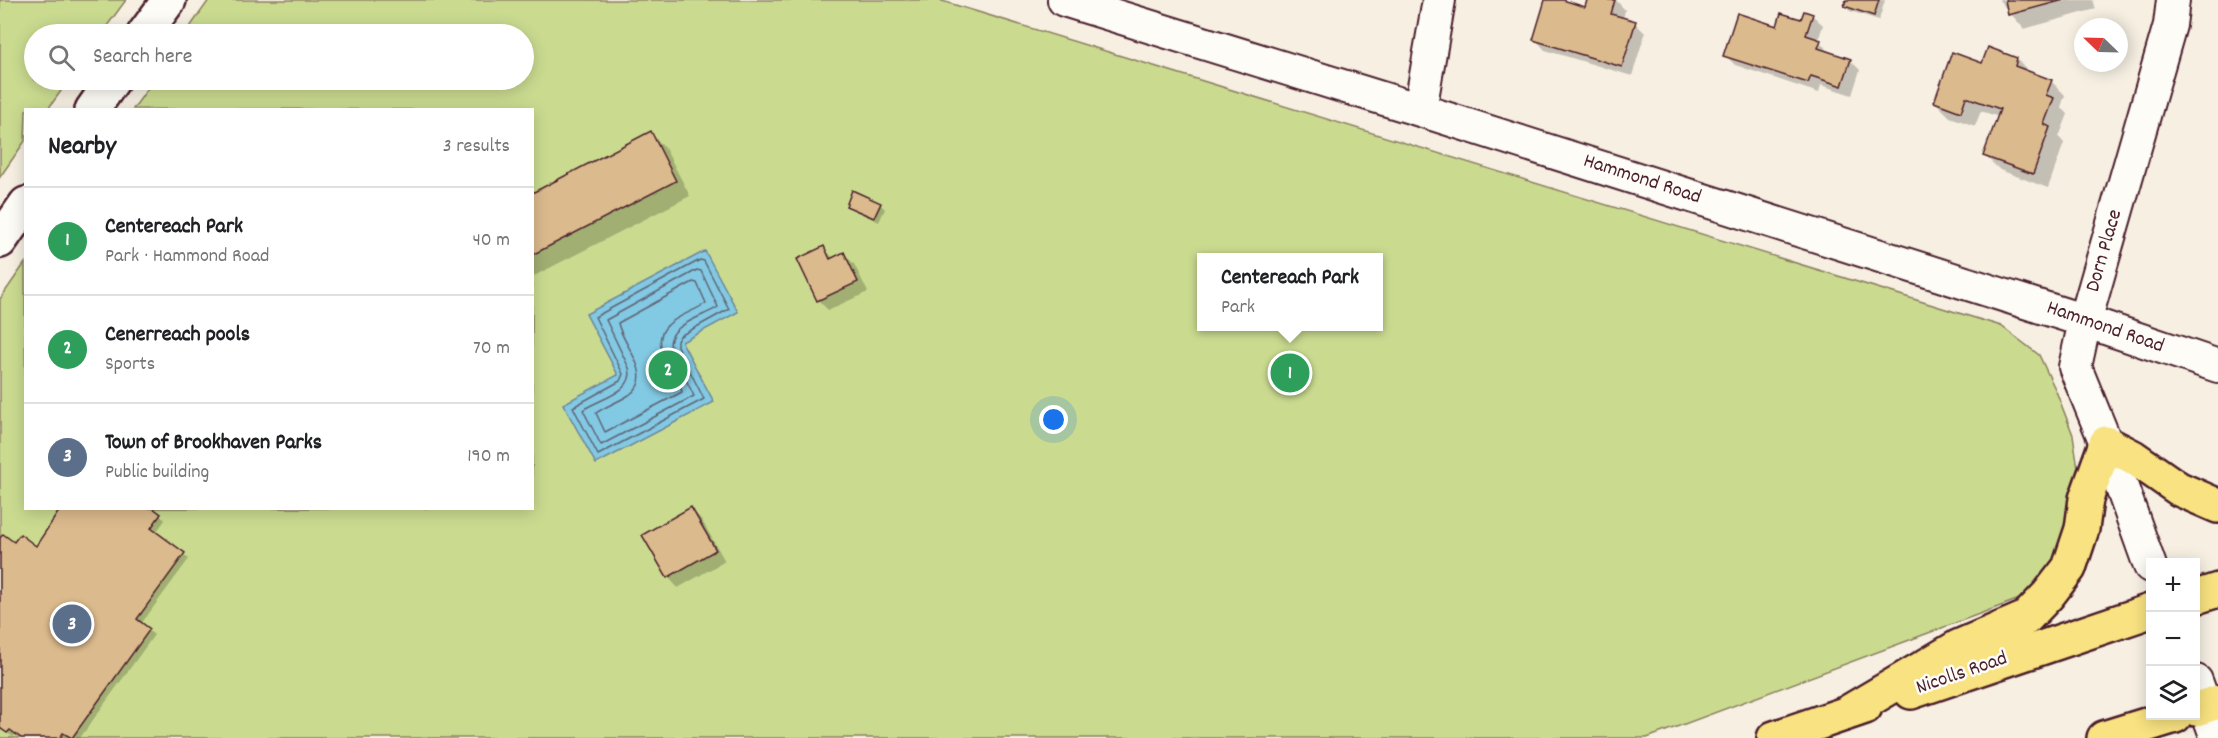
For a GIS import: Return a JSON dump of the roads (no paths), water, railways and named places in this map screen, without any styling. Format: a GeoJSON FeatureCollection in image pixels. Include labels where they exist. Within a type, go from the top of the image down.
{"type":"FeatureCollection","features":[{"type":"Feature","properties":{"kind":"highway"},"geometry":{"type":"LineString","coordinates":[[1845,714],[1958,647],[2026,618],[2069,568],[2082,529],[2085,499],[2106,443],[2133,457],[2179,489],[2218,506]]}},
{"type":"Feature","properties":{"kind":"highway"},"geometry":{"type":"LineString","coordinates":[[2200,596],[2218,590]]}},
{"type":"Feature","properties":{"kind":"highway","name":"Nicolls Road"},"geometry":{"type":"LineString","coordinates":[[1774,738],[2148,612]]}},
{"type":"Feature","properties":{"kind":"highway"},"geometry":{"type":"LineString","coordinates":[[2104,738],[2152,720]]}},
{"type":"Feature","properties":{"kind":"street"},"geometry":{"type":"LineString","coordinates":[[151,24],[169,0]]}},
{"type":"Feature","properties":{"kind":"street","name":"Hammond Road"},"geometry":{"type":"LineString","coordinates":[[1064,0],[1420,110],[2085,321],[2218,366]]}},
{"type":"Feature","properties":{"kind":"street"},"geometry":{"type":"LineString","coordinates":[[1420,110],[1439,0]]}},
{"type":"Feature","properties":{"kind":"street","name":"Dorn Place"},"geometry":{"type":"LineString","coordinates":[[2148,558],[2075,367],[2085,321],[2170,25],[2173,0]]}},
{"type":"Feature","properties":{"kind":"street"},"geometry":{"type":"LineString","coordinates":[[93,108],[106,90]]}},
{"type":"Feature","properties":{"kind":"street"},"geometry":{"type":"LineString","coordinates":[[0,241],[24,207]]}},
{"type":"Feature","properties":{"kind":"street"},"geometry":{"type":"LineString","coordinates":[[2200,707],[2217,738]]}},
{"type":"Feature","properties":{"kind":"water"},"geometry":{"type":"Polygon","coordinates":[[[705,251],[738,312],[682,342],[714,402],[596,464],[563,404],[618,375],[586,314],[705,251]]]}},
{"type":"Feature","properties":{"kind":"place","name":"Cenerreach pools"},"geometry":{"type":"Point","coordinates":[668,370]}},
{"type":"Feature","properties":{"kind":"place","name":"Centereach Park"},"geometry":{"type":"Point","coordinates":[1290,373]}},
{"type":"Feature","properties":{"kind":"place","name":"Town of Brookhaven Parks"},"geometry":{"type":"Point","coordinates":[72,624]}}]}
